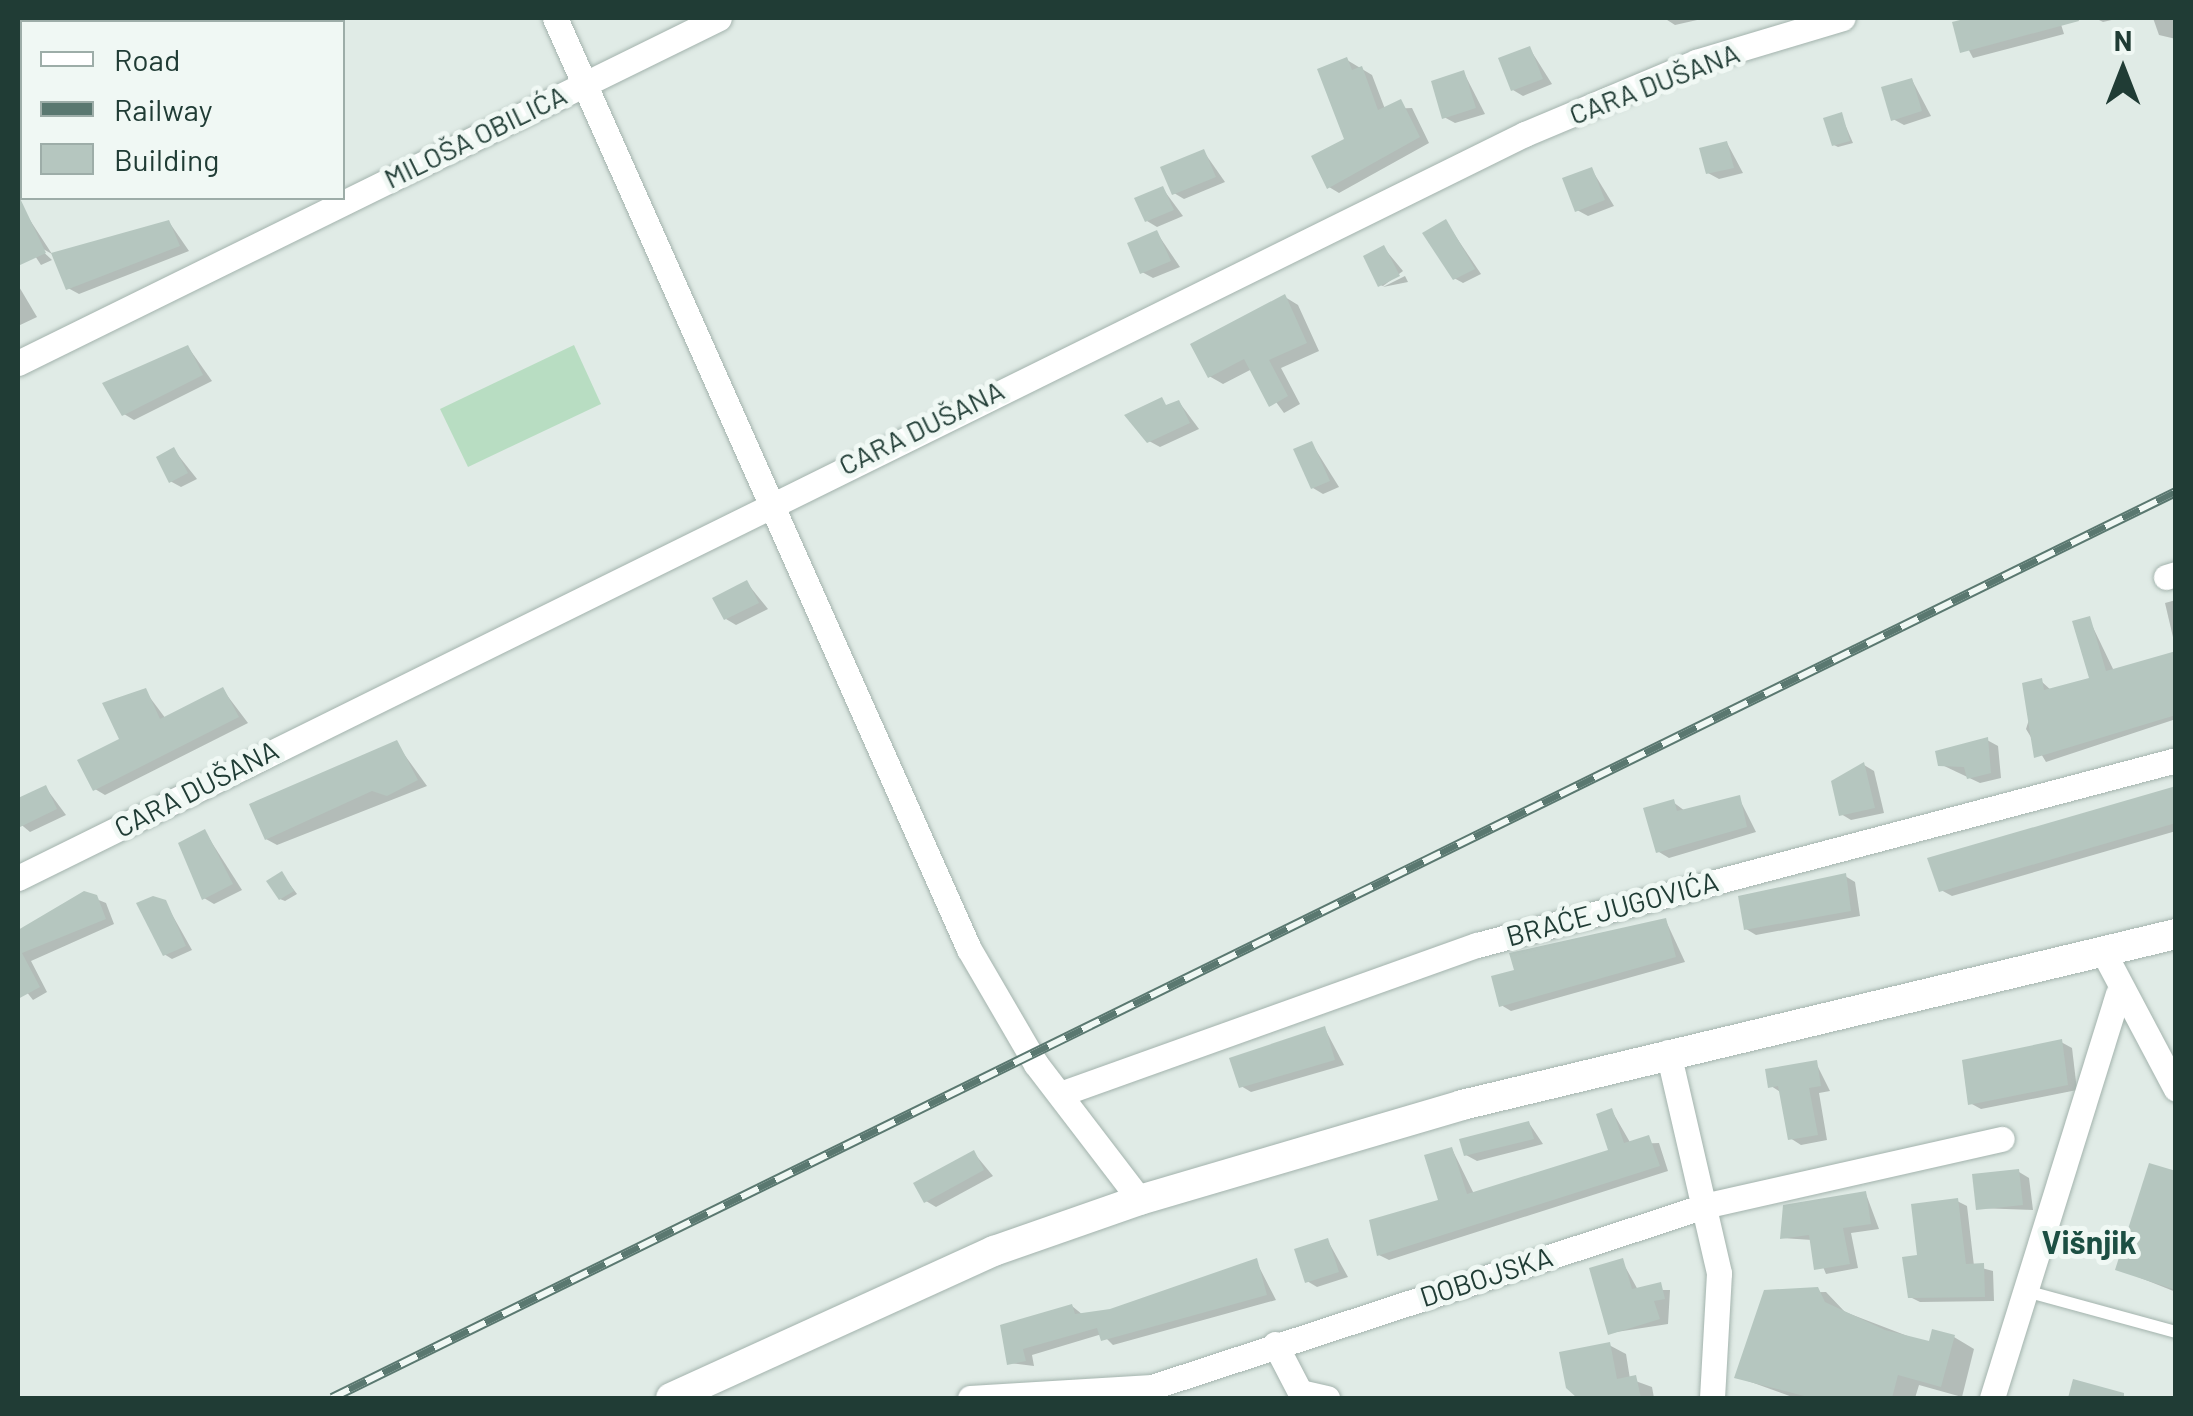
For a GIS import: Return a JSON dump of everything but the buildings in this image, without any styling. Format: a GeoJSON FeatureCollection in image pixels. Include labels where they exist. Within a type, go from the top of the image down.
{"type":"FeatureCollection","features":[{"type":"Feature","properties":{"kind":"main road"},"geometry":{"type":"LineString","coordinates":[[671,1398],[712,1390],[994,1250],[1140,1200],[1668,1052],[2106,956],[2176,934]]}},
{"type":"Feature","properties":{"kind":"street"},"geometry":{"type":"LineString","coordinates":[[555,18],[774,499],[970,949],[1060,1094],[1140,1200]]}},
{"type":"Feature","properties":{"kind":"street","name":"MILOŠA OBILIĆA"},"geometry":{"type":"LineString","coordinates":[[18,363],[719,18]]}},
{"type":"Feature","properties":{"kind":"street","name":"CARA DUŠANA"},"geometry":{"type":"LineString","coordinates":[[18,878],[774,499],[1620,90],[1842,18]]}},
{"type":"Feature","properties":{"kind":"street","name":"BRAĆE JUGOVIĆA"},"geometry":{"type":"LineString","coordinates":[[1060,1094],[1495,940],[2176,760]]}},
{"type":"Feature","properties":{"kind":"street"},"geometry":{"type":"LineString","coordinates":[[2106,956],[2118,994],[2176,1089]]}},
{"type":"Feature","properties":{"kind":"street"},"geometry":{"type":"LineString","coordinates":[[1992,1398],[2118,994]]}},
{"type":"Feature","properties":{"kind":"street"},"geometry":{"type":"LineString","coordinates":[[1668,1052],[1708,1206],[1720,1325],[1712,1398]]}},
{"type":"Feature","properties":{"kind":"street","name":"DOBOJSKA"},"geometry":{"type":"LineString","coordinates":[[970,1398],[1152,1386],[1708,1206],[2002,1139]]}},
{"type":"Feature","properties":{"kind":"street"},"geometry":{"type":"LineString","coordinates":[[1275,1344],[1300,1392],[1327,1398]]}},
{"type":"Feature","properties":{"kind":"lane"},"geometry":{"type":"LineString","coordinates":[[2026,1291],[2176,1332]]}},
{"type":"Feature","properties":{"kind":"green space"},"geometry":{"type":"Polygon","coordinates":[[[574,345],[601,404],[468,467],[440,409],[574,345]]]}},
{"type":"Feature","properties":{"kind":"railway"},"geometry":{"type":"LineString","coordinates":[[332,1398],[2176,492]]}},
{"type":"Feature","properties":{"kind":"district","name":"Višnjik"},"geometry":{"type":"Point","coordinates":[2089,1241]}}]}
